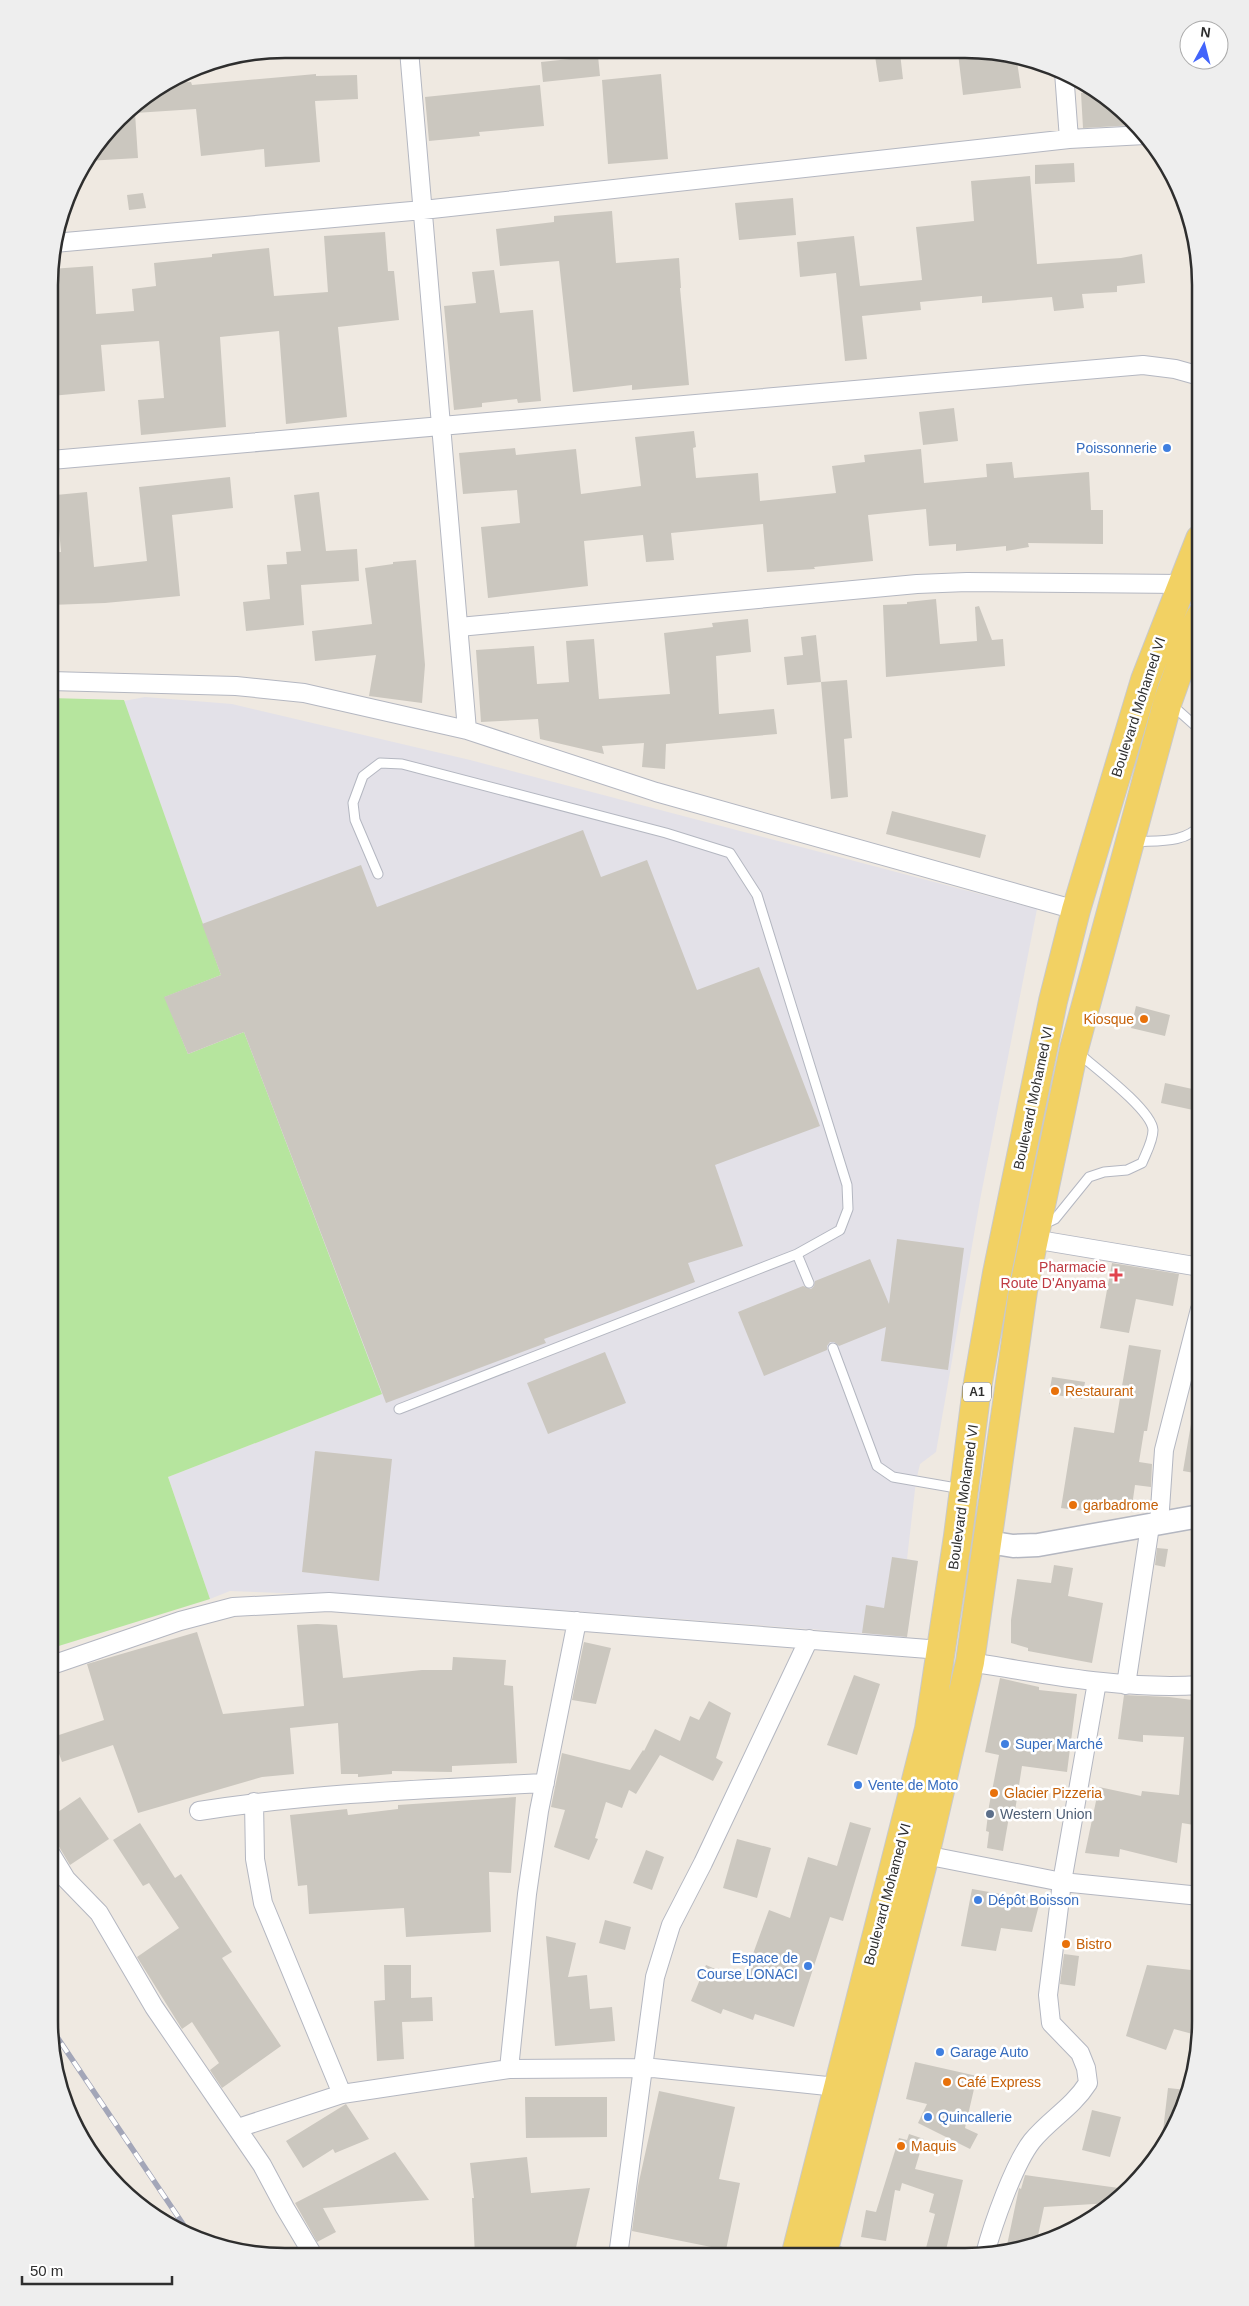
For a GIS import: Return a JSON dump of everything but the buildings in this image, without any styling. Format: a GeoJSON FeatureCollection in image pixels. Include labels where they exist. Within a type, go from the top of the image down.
{"type":"FeatureCollection","features":[{"type":"Feature","properties":{"kind":"main road","name":"Boulevard Mohamed VI"},"geometry":{"type":"LineString","coordinates":[[797,2248],[929,1729],[965,1489],[977,1388],[996,1273],[1053,1001],[1076,910],[1145,680],[1192,559]]}},
{"type":"Feature","properties":{"kind":"main road","name":"Boulevard Mohamed VI"},"geometry":{"type":"LineString","coordinates":[[831,2248],[970,1662],[1021,1300],[1074,1049],[1128,842],[1168,701],[1192,649]]}},
{"type":"Feature","properties":{"kind":"main road"},"geometry":{"type":"LineString","coordinates":[[1117,770],[1146,778]]}},
{"type":"Feature","properties":{"kind":"main road"},"geometry":{"type":"LineString","coordinates":[[958,1536],[988,1542]]}},
{"type":"Feature","properties":{"kind":"street"},"geometry":{"type":"LineString","coordinates":[[410,58],[467,730]]}},
{"type":"Feature","properties":{"kind":"street"},"geometry":{"type":"LineString","coordinates":[[1065,81],[1069,139]]}},
{"type":"Feature","properties":{"kind":"street"},"geometry":{"type":"LineString","coordinates":[[62,242],[423,210],[1069,139],[1135,135]]}},
{"type":"Feature","properties":{"kind":"street"},"geometry":{"type":"LineString","coordinates":[[58,459],[1143,365],[1175,368],[1192,373]]}},
{"type":"Feature","properties":{"kind":"street"},"geometry":{"type":"LineString","coordinates":[[459,627],[917,584],[967,582],[1182,584]]}},
{"type":"Feature","properties":{"kind":"street"},"geometry":{"type":"LineString","coordinates":[[58,681],[236,686],[304,693],[467,730],[656,792],[1076,910]]}},
{"type":"Feature","properties":{"kind":"street"},"geometry":{"type":"LineString","coordinates":[[1034,1234],[1192,1265]]}},
{"type":"Feature","properties":{"kind":"street"},"geometry":{"type":"LineString","coordinates":[[1126,1685],[1154,1525],[1164,1450],[1192,1341]]}},
{"type":"Feature","properties":{"kind":"street"},"geometry":{"type":"LineString","coordinates":[[988,1542],[1013,1546],[1038,1545],[1192,1518]]}},
{"type":"Feature","properties":{"kind":"street"},"geometry":{"type":"LineString","coordinates":[[58,1663],[180,1621],[233,1607],[328,1602],[941,1650]]}},
{"type":"Feature","properties":{"kind":"street"},"geometry":{"type":"LineString","coordinates":[[509,2068],[527,1894],[545,1783],[576,1622]]}},
{"type":"Feature","properties":{"kind":"street"},"geometry":{"type":"LineString","coordinates":[[619,2248],[655,1977],[671,1925],[703,1864],[809,1639]]}},
{"type":"Feature","properties":{"kind":"street"},"geometry":{"type":"LineString","coordinates":[[970,1662],[1097,1682],[1126,1685],[1192,1685]]}},
{"type":"Feature","properties":{"kind":"street"},"geometry":{"type":"LineString","coordinates":[[987,2247],[1006,2194],[1031,2142],[1078,2099],[1088,2083],[1086,2068],[1080,2053],[1051,2023],[1048,1995],[1062,1882],[1097,1682]]}},
{"type":"Feature","properties":{"kind":"street"},"geometry":{"type":"LineString","coordinates":[[199,1811],[254,1802],[344,1794],[545,1783]]}},
{"type":"Feature","properties":{"kind":"street"},"geometry":{"type":"LineString","coordinates":[[254,1802],[255,1859],[263,1903],[342,2094]]}},
{"type":"Feature","properties":{"kind":"street"},"geometry":{"type":"LineString","coordinates":[[925,1855],[1062,1882],[1192,1895]]}},
{"type":"Feature","properties":{"kind":"street"},"geometry":{"type":"LineString","coordinates":[[58,1866],[66,1879],[99,1913],[154,2007],[262,2165],[284,2208],[309,2248]]}},
{"type":"Feature","properties":{"kind":"street"},"geometry":{"type":"LineString","coordinates":[[238,2128],[342,2094],[509,2068],[643,2068],[700,2071],[837,2087]]}},
{"type":"Feature","properties":{"kind":"lane"},"geometry":{"type":"LineString","coordinates":[[1168,701],[1192,723]]}},
{"type":"Feature","properties":{"kind":"lane"},"geometry":{"type":"LineString","coordinates":[[378,874],[354,820],[353,802],[363,776],[380,763],[412,766],[666,833],[730,853],[757,895],[847,1185],[848,1209],[840,1230],[797,1254],[399,1409]]}},
{"type":"Feature","properties":{"kind":"lane"},"geometry":{"type":"LineString","coordinates":[[1128,842],[1183,837],[1192,834]]}},
{"type":"Feature","properties":{"kind":"lane"},"geometry":{"type":"LineString","coordinates":[[1034,1234],[1055,1219],[1089,1177],[1104,1172],[1127,1170],[1142,1163],[1153,1129],[1146,1113],[1074,1049]]}},
{"type":"Feature","properties":{"kind":"lane"},"geometry":{"type":"LineString","coordinates":[[797,1254],[809,1283]]}},
{"type":"Feature","properties":{"kind":"lane"},"geometry":{"type":"LineString","coordinates":[[833,1348],[877,1466],[893,1477],[965,1489]]}},
{"type":"Feature","properties":{"kind":"shaded area"},"geometry":{"type":"Polygon","coordinates":[[[145,697],[232,704],[470,760],[1037,909],[980,1200],[936,1452],[920,1464],[916,1481],[907,1559],[918,1561],[906,1640],[861,1633],[392,1597],[230,1591],[210,1599],[168,1477],[382,1394],[203,924],[124,701],[145,697]]]}},
{"type":"Feature","properties":{"kind":"green space"},"geometry":{"type":"Polygon","coordinates":[[[58,698],[124,700],[221,975],[165,997],[188,1054],[244,1032],[382,1394],[168,1477],[210,1599],[58,1646],[58,698]]]}},
{"type":"Feature","properties":{"kind":"railway"},"geometry":{"type":"LineString","coordinates":[[58,2039],[183,2225]]}},
{"type":"Feature","properties":{"kind":"place","name":"Poissonnerie"},"geometry":{"type":"Point","coordinates":[1167,448]}},
{"type":"Feature","properties":{"kind":"place","name":"Kiosque"},"geometry":{"type":"Point","coordinates":[1144,1019]}},
{"type":"Feature","properties":{"kind":"place","name":"Pharmacie Route D'Anyama"},"geometry":{"type":"Point","coordinates":[1116,1275]}},
{"type":"Feature","properties":{"kind":"place","name":"Restaurant"},"geometry":{"type":"Point","coordinates":[1055,1391]}},
{"type":"Feature","properties":{"kind":"place","name":"garbadrome"},"geometry":{"type":"Point","coordinates":[1073,1505]}},
{"type":"Feature","properties":{"kind":"place","name":"Super Marché"},"geometry":{"type":"Point","coordinates":[1005,1744]}},
{"type":"Feature","properties":{"kind":"place","name":"Vente de Moto"},"geometry":{"type":"Point","coordinates":[858,1785]}},
{"type":"Feature","properties":{"kind":"place","name":"Glacier Pizzeria"},"geometry":{"type":"Point","coordinates":[994,1793]}},
{"type":"Feature","properties":{"kind":"place","name":"Western Union"},"geometry":{"type":"Point","coordinates":[990,1814]}},
{"type":"Feature","properties":{"kind":"place","name":"Dépôt Boisson"},"geometry":{"type":"Point","coordinates":[978,1900]}},
{"type":"Feature","properties":{"kind":"place","name":"Bistro"},"geometry":{"type":"Point","coordinates":[1066,1944]}},
{"type":"Feature","properties":{"kind":"place","name":"Espace de Course LONACI"},"geometry":{"type":"Point","coordinates":[808,1966]}},
{"type":"Feature","properties":{"kind":"place","name":"Garage Auto"},"geometry":{"type":"Point","coordinates":[940,2052]}},
{"type":"Feature","properties":{"kind":"place","name":"Café Express"},"geometry":{"type":"Point","coordinates":[947,2082]}},
{"type":"Feature","properties":{"kind":"place","name":"Quincallerie"},"geometry":{"type":"Point","coordinates":[928,2117]}},
{"type":"Feature","properties":{"kind":"place","name":"Maquis"},"geometry":{"type":"Point","coordinates":[901,2146]}}]}
